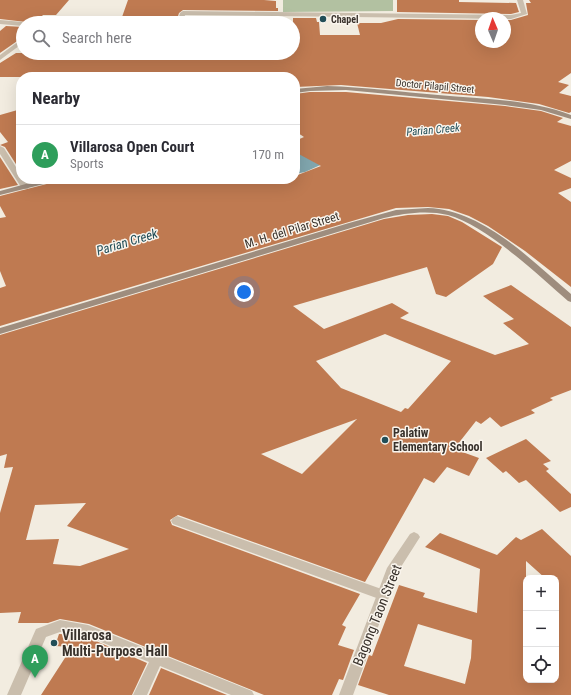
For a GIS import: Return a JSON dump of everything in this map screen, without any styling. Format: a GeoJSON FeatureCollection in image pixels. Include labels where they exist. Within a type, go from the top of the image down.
{"type":"FeatureCollection","features":[{"type":"Feature","properties":{"kind":"street"},"geometry":{"type":"LineString","coordinates":[[183,16],[184,13],[511,17],[524,14],[520,0]]}},
{"type":"Feature","properties":{"kind":"street"},"geometry":{"type":"LineString","coordinates":[[0,22],[16,23]]}},
{"type":"Feature","properties":{"kind":"street"},"geometry":{"type":"LineString","coordinates":[[0,58],[16,46]]}},
{"type":"Feature","properties":{"kind":"street","name":"Doctor Pilapil Street"},"geometry":{"type":"LineString","coordinates":[[300,91],[344,89],[459,99],[533,107],[557,111],[571,117]]}},
{"type":"Feature","properties":{"kind":"street"},"geometry":{"type":"LineString","coordinates":[[0,148],[16,173]]}},
{"type":"Feature","properties":{"kind":"street"},"geometry":{"type":"LineString","coordinates":[[0,193],[36,184]]}},
{"type":"Feature","properties":{"kind":"street","name":"M. H. del Pilar Street"},"geometry":{"type":"LineString","coordinates":[[0,331],[344,227],[411,211],[446,212],[456,215],[479,227],[538,270],[571,299]]}},
{"type":"Feature","properties":{"kind":"street"},"geometry":{"type":"LineString","coordinates":[[177,521],[382,594]]}},
{"type":"Feature","properties":{"kind":"street","name":"Bagong Taon Street"},"geometry":{"type":"LineString","coordinates":[[346,695],[382,594],[393,568],[414,537]]}},
{"type":"Feature","properties":{"kind":"street"},"geometry":{"type":"LineString","coordinates":[[14,695],[41,633],[60,626],[83,629],[247,695]]}},
{"type":"Feature","properties":{"kind":"street"},"geometry":{"type":"LineString","coordinates":[[140,695],[157,659]]}},
{"type":"Feature","properties":{"kind":"green space"},"geometry":{"type":"Polygon","coordinates":[[[283,0],[393,0],[393,11],[283,12],[283,0]]]}},
{"type":"Feature","properties":{"kind":"building"},"geometry":{"type":"Polygon","coordinates":[[[0,0],[69,0],[56,15],[16,16],[16,21],[0,19],[0,0]]]}},
{"type":"Feature","properties":{"kind":"building"},"geometry":{"type":"Polygon","coordinates":[[[128,0],[264,0],[276,1],[276,8],[278,8],[278,11],[183,10],[178,16],[122,16],[128,0]]]}},
{"type":"Feature","properties":{"kind":"building"},"geometry":{"type":"Polygon","coordinates":[[[397,0],[459,0],[459,2],[516,3],[519,12],[511,14],[511,12],[475,12],[475,13],[397,12],[397,0]]]}},
{"type":"Feature","properties":{"kind":"building"},"geometry":{"type":"Polygon","coordinates":[[[529,0],[571,0],[571,73],[558,82],[569,85],[559,93],[571,96],[571,112],[569,113],[539,104],[488,97],[341,85],[300,87],[300,72],[16,72],[16,77],[0,77],[0,63],[16,53],[16,60],[300,60],[300,18],[316,18],[317,22],[319,22],[320,35],[360,35],[357,23],[381,23],[398,19],[475,20],[475,48],[511,48],[511,20],[528,15],[526,3],[531,3],[529,0]]]}},
{"type":"Feature","properties":{"kind":"building"},"geometry":{"type":"Polygon","coordinates":[[[6,26],[16,27],[16,42],[0,53],[0,31],[6,26]]]}},
{"type":"Feature","properties":{"kind":"building"},"geometry":{"type":"Polygon","coordinates":[[[346,92],[505,106],[541,111],[563,118],[557,122],[571,126],[571,161],[554,170],[571,178],[571,188],[558,193],[571,202],[571,287],[525,251],[488,226],[469,216],[449,209],[428,207],[396,208],[0,326],[0,288],[6,286],[0,271],[0,218],[6,217],[0,206],[0,196],[47,184],[300,184],[300,174],[321,166],[300,155],[300,139],[304,137],[300,134],[300,93],[346,92]]]}},
{"type":"Feature","properties":{"kind":"building"},"geometry":{"type":"Polygon","coordinates":[[[16,110],[16,164],[5,147],[0,145],[8,142],[0,132],[0,115],[16,110]]]}},
{"type":"Feature","properties":{"kind":"building"},"geometry":{"type":"Polygon","coordinates":[[[0,157],[18,185],[0,189],[0,157]]]}},
{"type":"Feature","properties":{"kind":"building"},"geometry":{"type":"Polygon","coordinates":[[[432,214],[448,216],[462,222],[502,247],[493,264],[446,297],[436,294],[427,267],[293,306],[324,329],[392,303],[409,313],[400,318],[495,355],[529,344],[503,323],[514,319],[483,296],[511,285],[571,327],[571,390],[550,398],[553,400],[531,410],[535,413],[501,427],[490,417],[481,424],[476,421],[454,449],[479,458],[469,476],[447,467],[434,483],[424,478],[365,582],[178,515],[170,520],[172,525],[360,594],[342,625],[346,627],[338,645],[354,650],[343,680],[339,679],[332,695],[264,695],[89,624],[60,619],[48,623],[18,623],[21,612],[0,613],[0,513],[13,467],[4,468],[7,454],[0,456],[0,335],[384,219],[408,215],[432,214]],[[385,334],[316,361],[341,388],[401,412],[405,408],[408,409],[451,361],[385,334]],[[357,419],[261,454],[302,474],[357,419]],[[86,503],[35,505],[26,540],[59,539],[53,564],[80,566],[129,549],[67,526],[86,503]]]}},
{"type":"Feature","properties":{"kind":"building"},"geometry":{"type":"Polygon","coordinates":[[[526,439],[551,461],[543,464],[549,469],[546,471],[571,494],[571,507],[560,512],[526,480],[519,483],[506,471],[503,473],[486,458],[526,439]]]}},
{"type":"Feature","properties":{"kind":"building"},"geometry":{"type":"Polygon","coordinates":[[[542,529],[571,556],[571,695],[389,695],[358,685],[369,655],[372,656],[399,585],[425,593],[423,597],[477,613],[480,569],[425,547],[440,533],[497,555],[516,537],[521,540],[542,529]],[[418,624],[404,666],[465,684],[471,658],[472,640],[418,624]]]}},
{"type":"Feature","properties":{"kind":"building"},"geometry":{"type":"Polygon","coordinates":[[[59,634],[82,635],[147,663],[132,695],[41,695],[72,647],[55,646],[59,634]]]}},
{"type":"Feature","properties":{"kind":"building"},"geometry":{"type":"Polygon","coordinates":[[[161,668],[227,695],[149,695],[161,668]]]}},
{"type":"Feature","properties":{"kind":"waterway","name":"Parian Creek"},"geometry":{"type":"LineString","coordinates":[[300,164],[328,151],[355,144]]}},
{"type":"Feature","properties":{"kind":"place","name":"Chapel"},"geometry":{"type":"Point","coordinates":[323,19]}},
{"type":"Feature","properties":{"kind":"place","name":"Palatiw Elementary School"},"geometry":{"type":"Point","coordinates":[385,440]}},
{"type":"Feature","properties":{"kind":"place","name":"Villarosa Multi-Purpose Hall"},"geometry":{"type":"Point","coordinates":[54,643]}},
{"type":"Feature","properties":{"kind":"place","name":"Villarosa Open Court"},"geometry":{"type":"Point","coordinates":[35,678]}}]}
